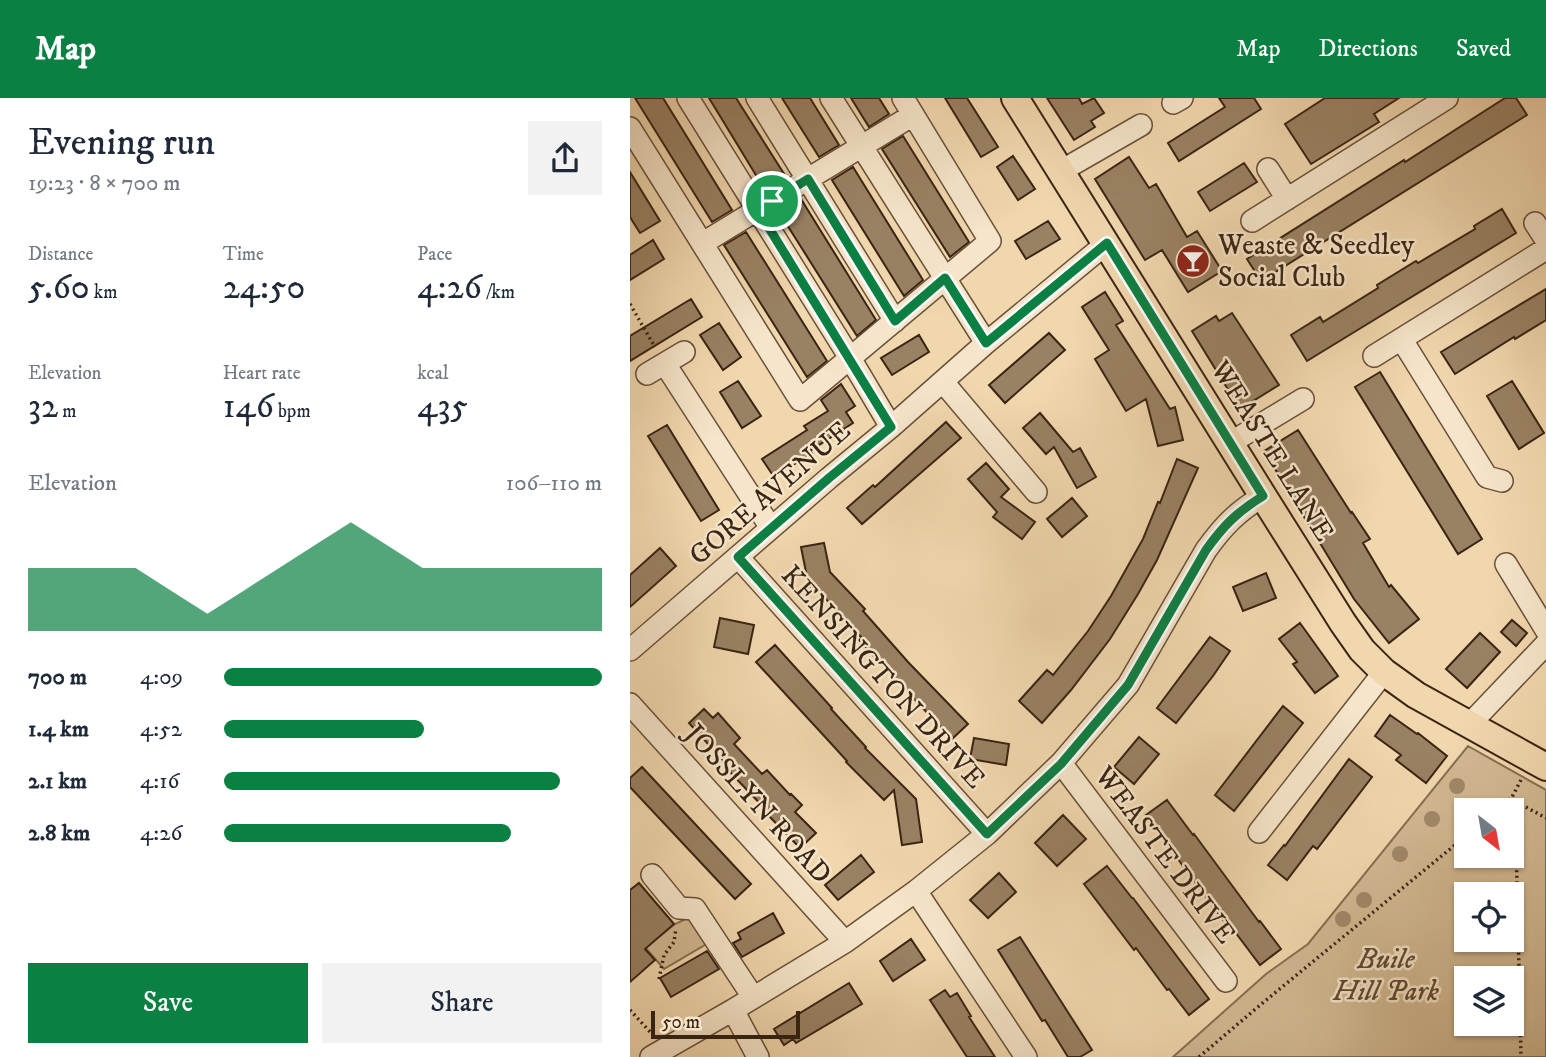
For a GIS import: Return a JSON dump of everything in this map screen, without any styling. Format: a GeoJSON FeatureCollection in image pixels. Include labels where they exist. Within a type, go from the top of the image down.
{"type":"FeatureCollection","features":[{"type":"Feature","properties":{"kind":"main road","name":"WEASTE LANE"},"geometry":{"type":"LineString","coordinates":[[1015,98],[1362,650],[1384,672],[1416,695],[1469,725],[1534,772]]}},
{"type":"Feature","properties":{"kind":"street"},"geometry":{"type":"LineString","coordinates":[[688,98],[891,427]]}},
{"type":"Feature","properties":{"kind":"street"},"geometry":{"type":"LineString","coordinates":[[757,98],[895,321]]}},
{"type":"Feature","properties":{"kind":"street"},"geometry":{"type":"LineString","coordinates":[[831,98],[986,343]]}},
{"type":"Feature","properties":{"kind":"street"},"geometry":{"type":"LineString","coordinates":[[1252,221],[1417,106],[1447,98]]}},
{"type":"Feature","properties":{"kind":"street"},"geometry":{"type":"LineString","coordinates":[[630,128],[800,400],[990,241],[908,106],[862,146],[703,243]]}},
{"type":"Feature","properties":{"kind":"street"},"geometry":{"type":"LineString","coordinates":[[1061,171],[1141,125]]}},
{"type":"Feature","properties":{"kind":"street"},"geometry":{"type":"LineString","coordinates":[[1268,169],[1287,199]]}},
{"type":"Feature","properties":{"kind":"street","name":"GORE AVENUE"},"geometry":{"type":"LineString","coordinates":[[630,650],[986,343],[1107,243]]}},
{"type":"Feature","properties":{"kind":"street"},"geometry":{"type":"LineString","coordinates":[[1374,356],[1546,249]]}},
{"type":"Feature","properties":{"kind":"street"},"geometry":{"type":"LineString","coordinates":[[1402,340],[1487,477],[1502,481]]}},
{"type":"Feature","properties":{"kind":"street"},"geometry":{"type":"LineString","coordinates":[[684,352],[656,369],[771,528]]}},
{"type":"Feature","properties":{"kind":"street"},"geometry":{"type":"LineString","coordinates":[[943,382],[1036,492]]}},
{"type":"Feature","properties":{"kind":"street"},"geometry":{"type":"LineString","coordinates":[[1230,443],[1303,399]]}},
{"type":"Feature","properties":{"kind":"street"},"geometry":{"type":"LineString","coordinates":[[658,1053],[845,942],[916,891],[987,834],[1061,764],[1128,685],[1218,533],[1238,512],[1263,496]]}},
{"type":"Feature","properties":{"kind":"street","name":"KENSINGTON DRIVE"},"geometry":{"type":"LineString","coordinates":[[738,557],[987,834]]}},
{"type":"Feature","properties":{"kind":"street"},"geometry":{"type":"LineString","coordinates":[[1506,564],[1546,630]]}},
{"type":"Feature","properties":{"kind":"street"},"geometry":{"type":"LineString","coordinates":[[1469,725],[1546,644]]}},
{"type":"Feature","properties":{"kind":"street"},"geometry":{"type":"LineString","coordinates":[[1259,832],[1384,672]]}},
{"type":"Feature","properties":{"kind":"street","name":"JOSSLYN ROAD"},"geometry":{"type":"LineString","coordinates":[[630,704],[845,942]]}},
{"type":"Feature","properties":{"kind":"street","name":"WEASTE DRIVE"},"geometry":{"type":"LineString","coordinates":[[1061,764],[1226,981]]}},
{"type":"Feature","properties":{"kind":"street"},"geometry":{"type":"LineString","coordinates":[[652,875],[678,908],[695,909],[753,997]]}},
{"type":"Feature","properties":{"kind":"street"},"geometry":{"type":"LineString","coordinates":[[916,891],[1026,1057]]}},
{"type":"Feature","properties":{"kind":"street"},"geometry":{"type":"LineString","coordinates":[[733,1010],[758,1057]]}},
{"type":"Feature","properties":{"kind":"path"},"geometry":{"type":"LineString","coordinates":[[630,304],[656,369]]}},
{"type":"Feature","properties":{"kind":"path"},"geometry":{"type":"LineString","coordinates":[[1512,798],[1534,772]]}},
{"type":"Feature","properties":{"kind":"path"},"geometry":{"type":"LineString","coordinates":[[1524,806],[1546,818]]}},
{"type":"Feature","properties":{"kind":"path"},"geometry":{"type":"LineString","coordinates":[[1199,1057],[1454,845]]}},
{"type":"Feature","properties":{"kind":"path"},"geometry":{"type":"LineString","coordinates":[[1517,868],[1521,1057]]}},
{"type":"Feature","properties":{"kind":"path"},"geometry":{"type":"LineString","coordinates":[[659,979],[664,956],[674,942],[678,908]]}},
{"type":"Feature","properties":{"kind":"path"},"geometry":{"type":"LineString","coordinates":[[630,1010],[658,1053]]}},
{"type":"Feature","properties":{"kind":"green space","name":"Buile Hill Park"},"geometry":{"type":"Polygon","coordinates":[[[1468,746],[1546,790],[1546,1057],[1173,1057],[1266,974],[1308,944],[1468,746]]]}},
{"type":"Feature","properties":{"kind":"green space"},"geometry":{"type":"Polygon","coordinates":[[[630,897],[661,935],[675,924],[696,914],[715,939],[664,969],[630,930],[630,897]]]}},
{"type":"Feature","properties":{"kind":"building"},"geometry":{"type":"Polygon","coordinates":[[[635,98],[663,98],[732,210],[712,222],[635,98]]]}},
{"type":"Feature","properties":{"kind":"building"},"geometry":{"type":"Polygon","coordinates":[[[709,98],[736,98],[786,177],[765,190],[709,98]]]}},
{"type":"Feature","properties":{"kind":"building"},"geometry":{"type":"Polygon","coordinates":[[[782,98],[810,98],[839,145],[819,157],[782,98]]]}},
{"type":"Feature","properties":{"kind":"building"},"geometry":{"type":"Polygon","coordinates":[[[851,98],[879,98],[889,114],[869,127],[851,98]]]}},
{"type":"Feature","properties":{"kind":"building"},"geometry":{"type":"Polygon","coordinates":[[[945,98],[967,98],[998,147],[981,157],[945,98]]]}},
{"type":"Feature","properties":{"kind":"building"},"geometry":{"type":"Polygon","coordinates":[[[1047,98],[1079,98],[1082,104],[1094,98],[1104,113],[1091,121],[1095,127],[1074,140],[1047,98]]]}},
{"type":"Feature","properties":{"kind":"building"},"geometry":{"type":"Polygon","coordinates":[[[1219,98],[1254,98],[1261,109],[1179,161],[1168,143],[1225,107],[1219,98]]]}},
{"type":"Feature","properties":{"kind":"building"},"geometry":{"type":"Polygon","coordinates":[[[1325,98],[1399,98],[1374,114],[1379,122],[1311,164],[1285,124],[1325,98]]]}},
{"type":"Feature","properties":{"kind":"building"},"geometry":{"type":"Polygon","coordinates":[[[1505,98],[1516,98],[1527,115],[1261,281],[1247,259],[1505,98]]]}},
{"type":"Feature","properties":{"kind":"building"},"geometry":{"type":"Polygon","coordinates":[[[903,136],[969,242],[950,257],[882,149],[903,136]]]}},
{"type":"Feature","properties":{"kind":"building"},"geometry":{"type":"Polygon","coordinates":[[[1013,156],[1035,189],[1018,200],[997,167],[1013,156]]]}},
{"type":"Feature","properties":{"kind":"building"},"geometry":{"type":"Polygon","coordinates":[[[1129,157],[1149,188],[1156,184],[1187,237],[1197,231],[1222,271],[1188,292],[1162,250],[1145,260],[1095,179],[1129,157]]]}},
{"type":"Feature","properties":{"kind":"building"},"geometry":{"type":"Polygon","coordinates":[[[1244,163],[1257,182],[1210,211],[1198,192],[1244,163]]]}},
{"type":"Feature","properties":{"kind":"building"},"geometry":{"type":"Polygon","coordinates":[[[853,167],[923,280],[904,296],[832,180],[853,167]]]}},
{"type":"Feature","properties":{"kind":"building"},"geometry":{"type":"Polygon","coordinates":[[[630,172],[660,221],[640,233],[630,217],[630,172]]]}},
{"type":"Feature","properties":{"kind":"building"},"geometry":{"type":"Polygon","coordinates":[[[801,199],[876,320],[857,336],[779,212],[801,199]]]}},
{"type":"Feature","properties":{"kind":"building"},"geometry":{"type":"Polygon","coordinates":[[[1502,209],[1516,233],[1307,361],[1291,335],[1320,317],[1323,322],[1416,261],[1418,263],[1475,229],[1474,226],[1502,209]]]}},
{"type":"Feature","properties":{"kind":"building"},"geometry":{"type":"Polygon","coordinates":[[[1048,221],[1060,239],[1026,259],[1015,241],[1048,221]]]}},
{"type":"Feature","properties":{"kind":"building"},"geometry":{"type":"Polygon","coordinates":[[[746,232],[827,361],[807,377],[724,245],[746,232]]]}},
{"type":"Feature","properties":{"kind":"building"},"geometry":{"type":"Polygon","coordinates":[[[653,240],[664,259],[630,280],[630,255],[653,240]]]}},
{"type":"Feature","properties":{"kind":"building"},"geometry":{"type":"Polygon","coordinates":[[[1546,289],[1546,320],[1455,374],[1441,352],[1546,289]]]}},
{"type":"Feature","properties":{"kind":"building"},"geometry":{"type":"Polygon","coordinates":[[[1105,292],[1123,321],[1116,325],[1170,409],[1175,407],[1183,440],[1158,446],[1146,399],[1126,411],[1095,359],[1109,350],[1082,307],[1105,292]]]}},
{"type":"Feature","properties":{"kind":"building"},"geometry":{"type":"Polygon","coordinates":[[[691,299],[702,317],[630,361],[630,336],[691,299]]]}},
{"type":"Feature","properties":{"kind":"building"},"geometry":{"type":"Polygon","coordinates":[[[1232,313],[1279,385],[1240,409],[1192,331],[1216,316],[1219,321],[1232,313]]]}},
{"type":"Feature","properties":{"kind":"building"},"geometry":{"type":"Polygon","coordinates":[[[719,323],[741,357],[723,370],[700,335],[719,323]]]}},
{"type":"Feature","properties":{"kind":"building"},"geometry":{"type":"Polygon","coordinates":[[[1049,333],[1065,350],[1005,403],[989,385],[1049,333]]]}},
{"type":"Feature","properties":{"kind":"building"},"geometry":{"type":"Polygon","coordinates":[[[919,335],[929,352],[892,375],[881,358],[919,335]]]}},
{"type":"Feature","properties":{"kind":"building"},"geometry":{"type":"Polygon","coordinates":[[[1380,372],[1482,539],[1458,554],[1355,387],[1380,372]]]}},
{"type":"Feature","properties":{"kind":"building"},"geometry":{"type":"Polygon","coordinates":[[[738,381],[761,416],[742,428],[720,392],[738,381]]]}},
{"type":"Feature","properties":{"kind":"building"},"geometry":{"type":"Polygon","coordinates":[[[1512,381],[1544,433],[1519,449],[1487,396],[1512,381]]]}},
{"type":"Feature","properties":{"kind":"building"},"geometry":{"type":"Polygon","coordinates":[[[841,384],[855,406],[846,412],[853,423],[774,477],[762,459],[807,430],[804,426],[828,411],[821,400],[841,384]]]}},
{"type":"Feature","properties":{"kind":"building"},"geometry":{"type":"Polygon","coordinates":[[[1040,413],[1073,452],[1080,448],[1096,477],[1077,488],[1054,447],[1046,454],[1023,428],[1040,413]]]}},
{"type":"Feature","properties":{"kind":"building"},"geometry":{"type":"Polygon","coordinates":[[[946,422],[961,438],[862,524],[847,508],[873,485],[875,487],[946,422]]]}},
{"type":"Feature","properties":{"kind":"building"},"geometry":{"type":"Polygon","coordinates":[[[667,425],[719,510],[701,521],[648,436],[667,425]]]}},
{"type":"Feature","properties":{"kind":"building"},"geometry":{"type":"Polygon","coordinates":[[[1298,430],[1370,539],[1363,543],[1389,587],[1391,585],[1419,619],[1389,643],[1354,599],[1264,451],[1298,430]]]}},
{"type":"Feature","properties":{"kind":"building"},"geometry":{"type":"Polygon","coordinates":[[[1177,459],[1198,468],[1157,560],[1110,639],[1042,723],[1019,701],[1047,670],[1053,675],[1088,631],[1111,596],[1143,539],[1177,459]]]}},
{"type":"Feature","properties":{"kind":"building"},"geometry":{"type":"Polygon","coordinates":[[[986,463],[1009,489],[1001,497],[1035,522],[1022,539],[993,517],[997,512],[968,479],[986,463]]]}},
{"type":"Feature","properties":{"kind":"building"},"geometry":{"type":"Polygon","coordinates":[[[1072,498],[1087,516],[1062,537],[1047,519],[1072,498]]]}},
{"type":"Feature","properties":{"kind":"building"},"geometry":{"type":"Polygon","coordinates":[[[824,543],[830,572],[865,609],[863,611],[908,662],[968,724],[952,739],[859,640],[862,638],[814,586],[809,587],[801,547],[824,543]]]}},
{"type":"Feature","properties":{"kind":"building"},"geometry":{"type":"Polygon","coordinates":[[[660,548],[676,566],[630,607],[630,575],[660,548]]]}},
{"type":"Feature","properties":{"kind":"building"},"geometry":{"type":"Polygon","coordinates":[[[1266,573],[1276,598],[1243,611],[1233,587],[1266,573]]]}},
{"type":"Feature","properties":{"kind":"building"},"geometry":{"type":"Polygon","coordinates":[[[720,618],[754,625],[748,654],[714,647],[720,618]]]}},
{"type":"Feature","properties":{"kind":"building"},"geometry":{"type":"Polygon","coordinates":[[[1512,620],[1527,633],[1516,646],[1501,632],[1512,620]]]}},
{"type":"Feature","properties":{"kind":"building"},"geometry":{"type":"Polygon","coordinates":[[[1300,623],[1338,676],[1315,693],[1293,664],[1297,662],[1279,639],[1300,623]]]}},
{"type":"Feature","properties":{"kind":"building"},"geometry":{"type":"Polygon","coordinates":[[[1480,633],[1500,652],[1467,688],[1446,669],[1480,633]]]}},
{"type":"Feature","properties":{"kind":"building"},"geometry":{"type":"Polygon","coordinates":[[[1210,637],[1230,651],[1176,723],[1157,708],[1210,637]]]}},
{"type":"Feature","properties":{"kind":"building"},"geometry":{"type":"Polygon","coordinates":[[[775,645],[865,748],[916,799],[922,842],[902,845],[894,790],[884,800],[756,662],[775,645]]]}},
{"type":"Feature","properties":{"kind":"building"},"geometry":{"type":"Polygon","coordinates":[[[1283,706],[1303,723],[1234,811],[1215,795],[1283,706]]]}},
{"type":"Feature","properties":{"kind":"building"},"geometry":{"type":"Polygon","coordinates":[[[704,709],[713,718],[718,713],[740,738],[734,744],[762,774],[767,770],[802,805],[795,812],[816,833],[800,848],[766,813],[768,812],[727,769],[729,767],[689,723],[704,709]]]}},
{"type":"Feature","properties":{"kind":"building"},"geometry":{"type":"Polygon","coordinates":[[[1390,715],[1447,756],[1426,783],[1396,760],[1401,755],[1375,736],[1390,715]]]}},
{"type":"Feature","properties":{"kind":"building"},"geometry":{"type":"Polygon","coordinates":[[[1139,737],[1159,754],[1134,784],[1114,767],[1139,737]]]}},
{"type":"Feature","properties":{"kind":"building"},"geometry":{"type":"Polygon","coordinates":[[[974,738],[1009,744],[1006,765],[970,759],[974,738]]]}},
{"type":"Feature","properties":{"kind":"building"},"geometry":{"type":"Polygon","coordinates":[[[1349,759],[1372,777],[1317,849],[1313,846],[1287,880],[1268,865],[1349,759]]]}},
{"type":"Feature","properties":{"kind":"building"},"geometry":{"type":"Polygon","coordinates":[[[642,767],[751,884],[735,899],[630,787],[630,778],[642,767]]]}},
{"type":"Feature","properties":{"kind":"building"},"geometry":{"type":"Polygon","coordinates":[[[1167,800],[1281,949],[1260,965],[1146,815],[1167,800]]]}},
{"type":"Feature","properties":{"kind":"building"},"geometry":{"type":"Polygon","coordinates":[[[1063,815],[1086,839],[1057,866],[1035,843],[1063,815]]]}},
{"type":"Feature","properties":{"kind":"building"},"geometry":{"type":"Polygon","coordinates":[[[861,855],[874,872],[838,900],[825,885],[861,855]]]}},
{"type":"Feature","properties":{"kind":"building"},"geometry":{"type":"Polygon","coordinates":[[[1107,866],[1209,999],[1189,1015],[1136,948],[1134,950],[1084,884],[1107,866]]]}},
{"type":"Feature","properties":{"kind":"building"},"geometry":{"type":"Polygon","coordinates":[[[999,873],[1016,892],[988,918],[970,900],[999,873]]]}},
{"type":"Feature","properties":{"kind":"building"},"geometry":{"type":"Polygon","coordinates":[[[639,883],[674,924],[645,949],[655,960],[630,982],[630,890],[639,883]]]}},
{"type":"Feature","properties":{"kind":"building"},"geometry":{"type":"Polygon","coordinates":[[[773,913],[784,933],[742,957],[733,943],[741,939],[738,933],[773,913]]]}},
{"type":"Feature","properties":{"kind":"building"},"geometry":{"type":"Polygon","coordinates":[[[1020,937],[1092,1050],[1080,1057],[1068,1057],[998,950],[1020,937]]]}},
{"type":"Feature","properties":{"kind":"building"},"geometry":{"type":"Polygon","coordinates":[[[911,939],[925,960],[893,981],[880,961],[911,939]]]}},
{"type":"Feature","properties":{"kind":"building"},"geometry":{"type":"Polygon","coordinates":[[[707,951],[719,969],[671,997],[660,978],[707,951]]]}},
{"type":"Feature","properties":{"kind":"building"},"geometry":{"type":"Polygon","coordinates":[[[849,983],[862,1004],[796,1043],[793,1039],[784,1045],[774,1029],[849,983]]]}},
{"type":"Feature","properties":{"kind":"building"},"geometry":{"type":"Polygon","coordinates":[[[945,990],[950,997],[957,993],[995,1057],[967,1057],[930,1000],[945,990]]]}},
{"type":"Feature","properties":{"kind":"place","name":"Weaste & Seedley Social Club"},"geometry":{"type":"Point","coordinates":[1193,261]}},
{"type":"Feature","properties":{"kind":"route"},"geometry":{"type":"LineString","coordinates":[[808,179],[895,321],[945,278],[986,343],[1107,243],[1263,496],[1238,512],[1218,533],[1128,685],[1097,723],[1061,764],[987,834],[738,557],[891,427],[758,210],[772,201],[808,179]]}}]}
